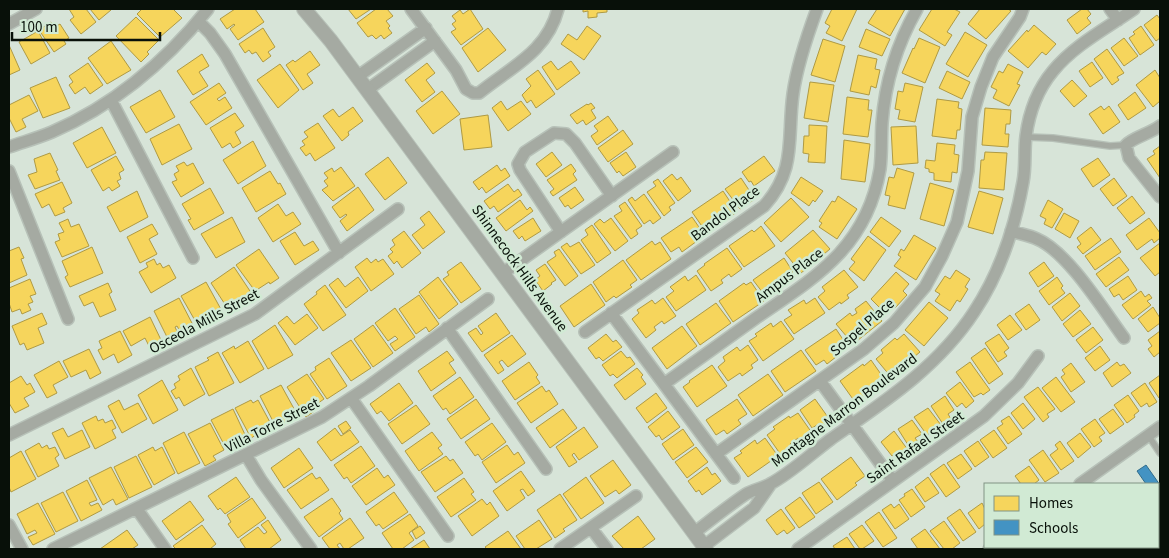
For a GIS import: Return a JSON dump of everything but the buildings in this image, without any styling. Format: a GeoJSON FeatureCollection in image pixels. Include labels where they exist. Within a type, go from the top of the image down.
{"type":"FeatureCollection","features":[{"type":"Feature","properties":{"kind":"street"},"geometry":{"type":"LineString","coordinates":[[9,24],[36,9]]}},
{"type":"Feature","properties":{"kind":"street"},"geometry":{"type":"LineString","coordinates":[[9,148],[53,132],[111,100],[156,65],[176,46],[208,9]]}},
{"type":"Feature","properties":{"kind":"street","name":"Shinnecock Hills Avenue"},"geometry":{"type":"LineString","coordinates":[[304,9],[504,273],[705,547]]}},
{"type":"Feature","properties":{"kind":"street"},"geometry":{"type":"LineString","coordinates":[[411,9],[456,70],[466,89],[473,93],[479,93],[539,46],[551,26],[558,9]]}},
{"type":"Feature","properties":{"kind":"street","name":"Bandol Place"},"geometry":{"type":"LineString","coordinates":[[585,332],[764,206],[773,196],[781,184],[788,161],[793,94],[806,39],[817,9]]}},
{"type":"Feature","properties":{"kind":"street","name":"Ampus Place"},"geometry":{"type":"LineString","coordinates":[[664,384],[815,278],[841,253],[850,241],[866,214],[876,183],[881,158],[882,124],[887,85],[894,60],[917,9]]}},
{"type":"Feature","properties":{"kind":"street","name":"Sospel Place"},"geometry":{"type":"LineString","coordinates":[[716,454],[864,349],[894,323],[925,287],[951,237],[961,204],[968,171],[972,117],[978,95],[993,57],[1020,17],[1023,9]]}},
{"type":"Feature","properties":{"kind":"street"},"geometry":{"type":"LineString","coordinates":[[1110,9],[1118,20]]}},
{"type":"Feature","properties":{"kind":"street","name":"Montagne Marron Boulevard"},"geometry":{"type":"LineString","coordinates":[[694,533],[747,494],[770,485],[920,374],[961,331],[993,278],[1011,231],[1023,180],[1026,137],[1032,110],[1043,85],[1052,72],[1069,55],[1134,9]]}},
{"type":"Feature","properties":{"kind":"street"},"geometry":{"type":"LineString","coordinates":[[198,21],[210,33],[225,54],[339,253]]}},
{"type":"Feature","properties":{"kind":"street"},"geometry":{"type":"LineString","coordinates":[[357,77],[426,28]]}},
{"type":"Feature","properties":{"kind":"street"},"geometry":{"type":"LineString","coordinates":[[367,90],[435,41]]}},
{"type":"Feature","properties":{"kind":"street"},"geometry":{"type":"LineString","coordinates":[[111,100],[192,258]]}},
{"type":"Feature","properties":{"kind":"street"},"geometry":{"type":"LineString","coordinates":[[1160,126],[1126,144],[1129,158],[1160,197]]}},
{"type":"Feature","properties":{"kind":"street"},"geometry":{"type":"LineString","coordinates":[[561,232],[520,170],[518,164],[525,152],[554,133],[566,134],[575,143],[612,196]]}},
{"type":"Feature","properties":{"kind":"street"},"geometry":{"type":"LineString","coordinates":[[504,273],[673,152]]}},
{"type":"Feature","properties":{"kind":"street"},"geometry":{"type":"LineString","coordinates":[[9,171],[68,319]]}},
{"type":"Feature","properties":{"kind":"street","name":"Osceola Mills Street"},"geometry":{"type":"LineString","coordinates":[[9,435],[254,314],[398,209]]}},
{"type":"Feature","properties":{"kind":"street"},"geometry":{"type":"LineString","coordinates":[[1011,231],[1037,239],[1056,251],[1072,268],[1124,338]]}},
{"type":"Feature","properties":{"kind":"street","name":"Villa Torre Street"},"geometry":{"type":"LineString","coordinates":[[53,549],[322,417],[488,299]]}},
{"type":"Feature","properties":{"kind":"street"},"geometry":{"type":"LineString","coordinates":[[611,313],[734,478]]}},
{"type":"Feature","properties":{"kind":"street"},"geometry":{"type":"LineString","coordinates":[[447,328],[546,469]]}},
{"type":"Feature","properties":{"kind":"street","name":"Saint Rafael Street"},"geometry":{"type":"LineString","coordinates":[[798,549],[984,416],[1018,383],[1038,356]]}},
{"type":"Feature","properties":{"kind":"street"},"geometry":{"type":"LineString","coordinates":[[820,381],[893,481]]}},
{"type":"Feature","properties":{"kind":"street"},"geometry":{"type":"LineString","coordinates":[[351,398],[448,536]]}},
{"type":"Feature","properties":{"kind":"street"},"geometry":{"type":"LineString","coordinates":[[1081,483],[1160,427]]}},
{"type":"Feature","properties":{"kind":"street"},"geometry":{"type":"LineString","coordinates":[[246,455],[261,480],[311,549]]}},
{"type":"Feature","properties":{"kind":"street","name":"Montagne Marron Boulevard"},"geometry":{"type":"LineString","coordinates":[[705,547],[754,508],[770,485]]}},
{"type":"Feature","properties":{"kind":"street"},"geometry":{"type":"LineString","coordinates":[[560,549],[636,496]]}},
{"type":"Feature","properties":{"kind":"street"},"geometry":{"type":"LineString","coordinates":[[137,508],[165,549]]}},
{"type":"Feature","properties":{"kind":"street"},"geometry":{"type":"LineString","coordinates":[[9,525],[22,549]]}},
{"type":"Feature","properties":{"kind":"street"},"geometry":{"type":"LineString","coordinates":[[591,528],[607,549]]}},
{"type":"Feature","properties":{"kind":"lane"},"geometry":{"type":"LineString","coordinates":[[398,48],[407,61]]}},
{"type":"Feature","properties":{"kind":"lane"},"geometry":{"type":"LineString","coordinates":[[1026,137],[1053,138],[1110,146],[1126,144]]}},
{"type":"Feature","properties":{"kind":"lane"},"geometry":{"type":"LineString","coordinates":[[1148,436],[1160,453]]}}]}
